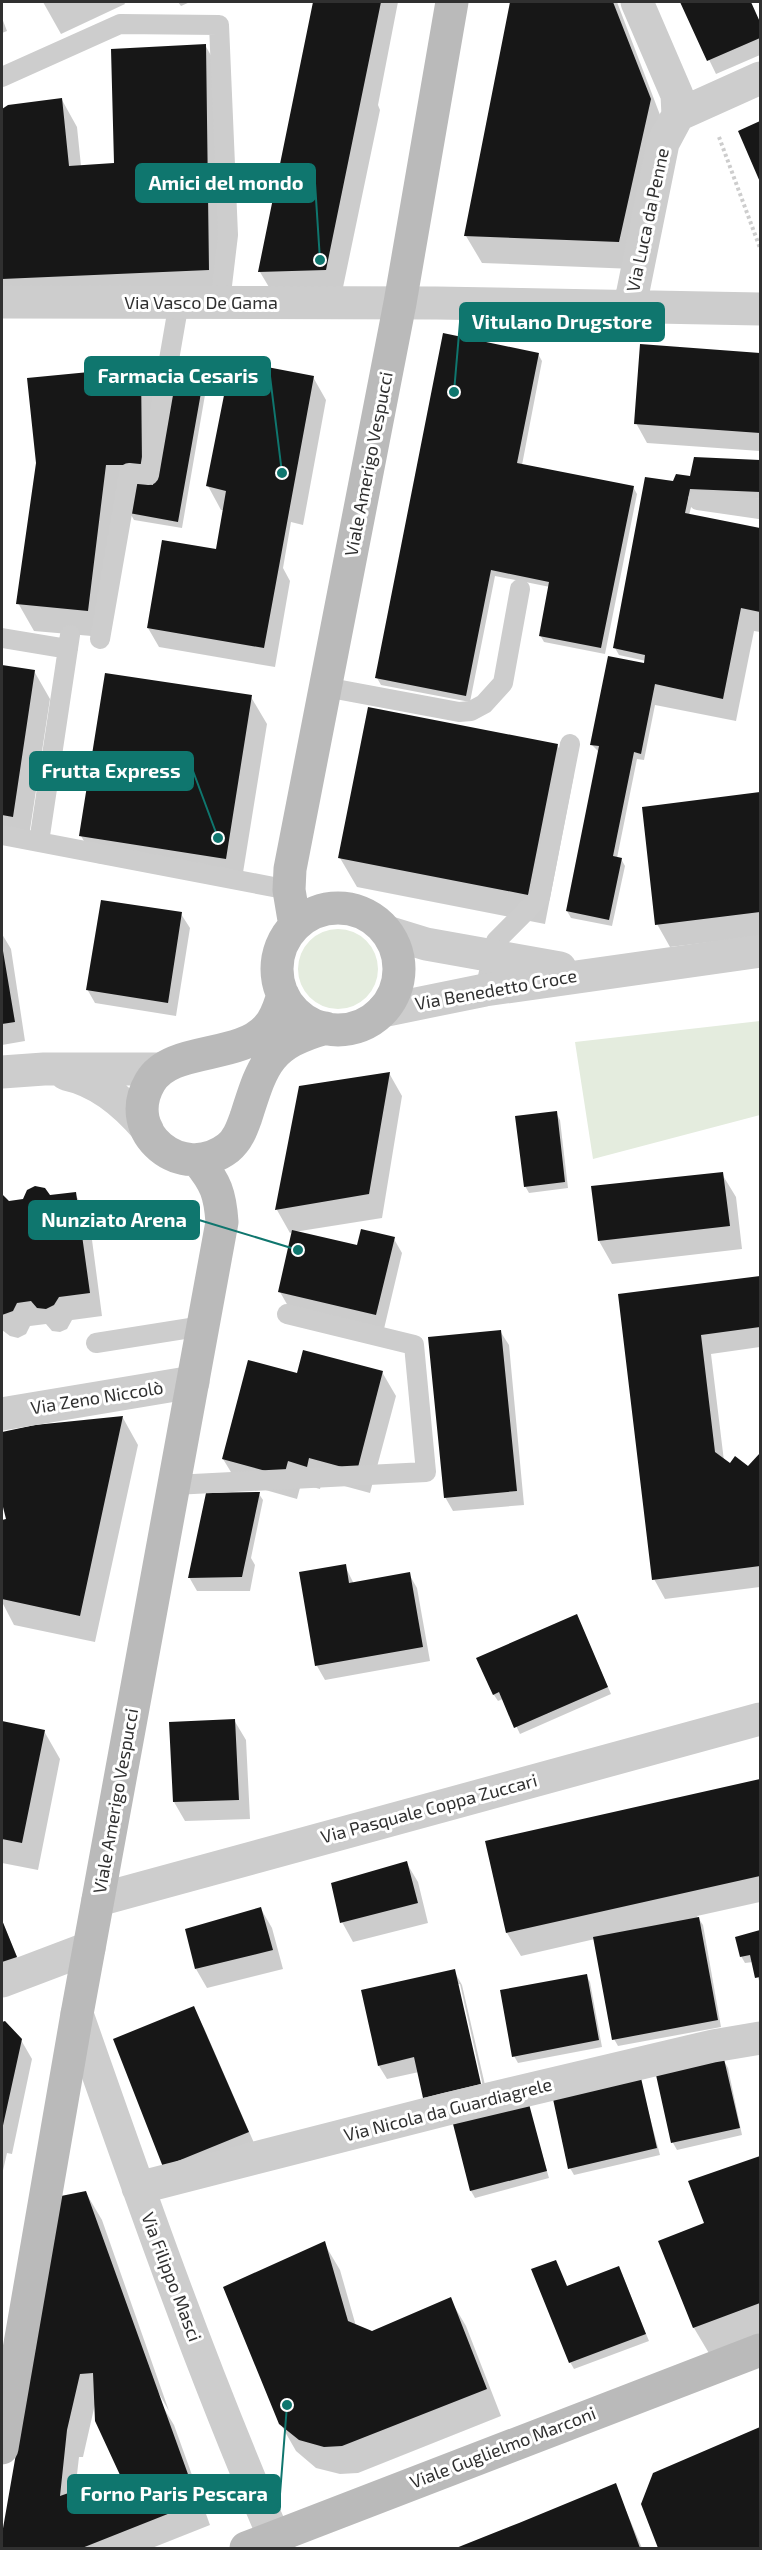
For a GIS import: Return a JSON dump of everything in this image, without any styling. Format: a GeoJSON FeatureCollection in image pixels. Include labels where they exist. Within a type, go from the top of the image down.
{"type":"FeatureCollection","features":[{"type":"Feature","properties":{"kind":"street","name":"Viale Amerigo Vespucci"},"geometry":{"type":"LineString","coordinates":[[294,926],[289,890],[290,869],[400,303],[452,2]]}},
{"type":"Feature","properties":{"kind":"street"},"geometry":{"type":"LineString","coordinates":[[637,2],[676,95],[692,109],[760,78]]}},
{"type":"Feature","properties":{"kind":"street","name":"Via Luca da Penne"},"geometry":{"type":"LineString","coordinates":[[630,306],[663,143],[692,109]]}},
{"type":"Feature","properties":{"kind":"street","name":"Via Vasco De Gama"},"geometry":{"type":"LineString","coordinates":[[2,302],[400,303],[760,309]]}},
{"type":"Feature","properties":{"kind":"street"},"geometry":{"type":"LineString","coordinates":[[44,1069],[74,1075],[101,1088],[132,1112],[152,1138],[167,1153],[176,1158],[198,1161],[215,1156],[230,1147],[241,1132],[260,1074],[270,1058],[284,1044],[299,1035],[326,1028],[350,1028],[372,1019],[390,1000],[399,972],[394,945],[387,932],[368,915],[342,908],[317,912],[294,926],[284,941],[278,959],[279,984],[283,995],[296,1013],[326,1028]]}},
{"type":"Feature","properties":{"kind":"street","name":"Via Benedetto Croce"},"geometry":{"type":"LineString","coordinates":[[387,932],[426,944],[538,966],[610,971]]}},
{"type":"Feature","properties":{"kind":"street","name":"Via Benedetto Croce"},"geometry":{"type":"LineString","coordinates":[[382,1011],[485,990],[760,951]]}},
{"type":"Feature","properties":{"kind":"street"},"geometry":{"type":"LineString","coordinates":[[2,1072],[44,1069],[160,1069],[256,1037],[276,1016],[283,995]]}},
{"type":"Feature","properties":{"kind":"street"},"geometry":{"type":"LineString","coordinates":[[147,1129],[143,1101],[149,1083],[160,1069]]}},
{"type":"Feature","properties":{"kind":"street","name":"Viale Amerigo Vespucci"},"geometry":{"type":"LineString","coordinates":[[2,2448],[77,2014],[222,1222],[220,1200],[213,1179],[198,1161]]}},
{"type":"Feature","properties":{"kind":"street","name":"Via Zeno Niccolò"},"geometry":{"type":"LineString","coordinates":[[2,1414],[193,1382]]}},
{"type":"Feature","properties":{"kind":"street","name":"Via Pasquale Coppa Zuccari"},"geometry":{"type":"LineString","coordinates":[[98,1900],[760,1719]]}},
{"type":"Feature","properties":{"kind":"street"},"geometry":{"type":"LineString","coordinates":[[2,1981],[89,1948]]}},
{"type":"Feature","properties":{"kind":"street","name":"Via Filippo Masci"},"geometry":{"type":"LineString","coordinates":[[77,2014],[138,2188],[243,2468],[267,2545]]}},
{"type":"Feature","properties":{"kind":"street","name":"Via Nicola da Guardiagrele"},"geometry":{"type":"LineString","coordinates":[[138,2188],[470,2104],[713,2046],[760,2038]]}},
{"type":"Feature","properties":{"kind":"street","name":"Viale Guglielmo Marconi"},"geometry":{"type":"LineString","coordinates":[[267,2545],[760,2350]]}},
{"type":"Feature","properties":{"kind":"lane"},"geometry":{"type":"LineString","coordinates":[[2,77],[120,24],[219,25],[228,235],[220,302]]}},
{"type":"Feature","properties":{"kind":"lane"},"geometry":{"type":"LineString","coordinates":[[100,639],[129,472],[148,475],[179,302]]}},
{"type":"Feature","properties":{"kind":"lane"},"geometry":{"type":"LineString","coordinates":[[698,500],[760,508]]}},
{"type":"Feature","properties":{"kind":"lane"},"geometry":{"type":"LineString","coordinates":[[325,687],[459,712],[471,711],[484,704],[503,683],[520,589]]}},
{"type":"Feature","properties":{"kind":"lane"},"geometry":{"type":"LineString","coordinates":[[2,638],[69,642],[39,842]]}},
{"type":"Feature","properties":{"kind":"lane"},"geometry":{"type":"LineString","coordinates":[[485,990],[496,940],[540,897],[570,744]]}},
{"type":"Feature","properties":{"kind":"lane"},"geometry":{"type":"LineString","coordinates":[[2,835],[289,890]]}},
{"type":"Feature","properties":{"kind":"lane"},"geometry":{"type":"LineString","coordinates":[[174,1485],[426,1472],[414,1345],[287,1314]]}},
{"type":"Feature","properties":{"kind":"lane"},"geometry":{"type":"LineString","coordinates":[[96,1343],[203,1326]]}},
{"type":"Feature","properties":{"kind":"path"},"geometry":{"type":"LineString","coordinates":[[692,109],[760,248]]}},
{"type":"Feature","properties":{"kind":"shaded area"},"geometry":{"type":"Polygon","coordinates":[[[330,929],[346,929],[367,940],[378,961],[378,977],[367,998],[346,1009],[330,1009],[316,1003],[304,991],[298,977],[298,961],[304,947],[316,935],[330,929]]]}},
{"type":"Feature","properties":{"kind":"shaded area"},"geometry":{"type":"Polygon","coordinates":[[[760,1021],[760,1115],[593,1159],[575,1042],[760,1021]]]}},
{"type":"Feature","properties":{"kind":"building"},"geometry":{"type":"Polygon","coordinates":[[[313,2],[381,2],[326,270],[258,272],[313,2]]]}},
{"type":"Feature","properties":{"kind":"building"},"geometry":{"type":"Polygon","coordinates":[[[510,2],[613,2],[651,99],[619,242],[464,236],[510,2]]]}},
{"type":"Feature","properties":{"kind":"building"},"geometry":{"type":"Polygon","coordinates":[[[680,2],[751,2],[760,22],[760,38],[707,61],[680,2]]]}},
{"type":"Feature","properties":{"kind":"building"},"geometry":{"type":"Polygon","coordinates":[[[206,44],[209,270],[2,279],[2,109],[8,105],[62,98],[69,166],[114,163],[111,49],[206,44]]]}},
{"type":"Feature","properties":{"kind":"building"},"geometry":{"type":"Polygon","coordinates":[[[760,121],[760,182],[738,131],[760,121]]]}},
{"type":"Feature","properties":{"kind":"building"},"geometry":{"type":"Polygon","coordinates":[[[443,333],[539,353],[517,463],[634,486],[601,648],[539,636],[549,582],[491,570],[466,696],[375,678],[443,333]]]}},
{"type":"Feature","properties":{"kind":"building"},"geometry":{"type":"Polygon","coordinates":[[[640,344],[760,353],[760,433],[634,424],[640,344]]]}},
{"type":"Feature","properties":{"kind":"building"},"geometry":{"type":"Polygon","coordinates":[[[231,360],[314,376],[264,648],[147,628],[162,540],[216,549],[226,491],[206,486],[231,360]]]}},
{"type":"Feature","properties":{"kind":"building"},"geometry":{"type":"Polygon","coordinates":[[[141,367],[142,465],[106,465],[88,611],[16,604],[36,463],[27,378],[141,367]]]}},
{"type":"Feature","properties":{"kind":"building"},"geometry":{"type":"Polygon","coordinates":[[[202,387],[178,522],[129,513],[134,481],[153,485],[170,388],[202,387]]]}},
{"type":"Feature","properties":{"kind":"building"},"geometry":{"type":"Polygon","coordinates":[[[694,457],[760,460],[760,492],[690,489],[685,513],[760,528],[760,612],[741,608],[723,699],[655,684],[641,754],[634,752],[613,856],[622,858],[609,920],[566,911],[599,746],[590,745],[608,656],[644,663],[645,655],[613,648],[645,477],[673,481],[676,474],[690,476],[694,457]]]}},
{"type":"Feature","properties":{"kind":"building"},"geometry":{"type":"Polygon","coordinates":[[[2,665],[35,670],[13,817],[2,815],[2,665]]]}},
{"type":"Feature","properties":{"kind":"building"},"geometry":{"type":"Polygon","coordinates":[[[105,673],[252,695],[226,859],[79,836],[105,673]]]}},
{"type":"Feature","properties":{"kind":"building"},"geometry":{"type":"Polygon","coordinates":[[[368,707],[558,744],[528,895],[338,858],[368,707]]]}},
{"type":"Feature","properties":{"kind":"building"},"geometry":{"type":"Polygon","coordinates":[[[760,792],[760,912],[655,925],[642,807],[760,792]]]}},
{"type":"Feature","properties":{"kind":"building"},"geometry":{"type":"Polygon","coordinates":[[[101,900],[182,912],[168,1003],[86,990],[101,900]]]}},
{"type":"Feature","properties":{"kind":"building"},"geometry":{"type":"Polygon","coordinates":[[[2,945],[15,1022],[2,1024],[2,945]]]}},
{"type":"Feature","properties":{"kind":"building"},"geometry":{"type":"Polygon","coordinates":[[[390,1072],[369,1194],[275,1210],[299,1086],[390,1072]]]}},
{"type":"Feature","properties":{"kind":"building"},"geometry":{"type":"Polygon","coordinates":[[[557,1111],[565,1182],[524,1187],[515,1116],[557,1111]]]}},
{"type":"Feature","properties":{"kind":"building"},"geometry":{"type":"Polygon","coordinates":[[[723,1172],[730,1226],[598,1241],[591,1186],[723,1172]]]}},
{"type":"Feature","properties":{"kind":"building"},"geometry":{"type":"Polygon","coordinates":[[[35,1186],[45,1188],[50,1195],[76,1192],[90,1293],[59,1297],[54,1305],[46,1309],[37,1308],[31,1301],[17,1303],[13,1311],[2,1315],[2,1194],[9,1201],[23,1199],[27,1190],[35,1186]]]}},
{"type":"Feature","properties":{"kind":"building"},"geometry":{"type":"Polygon","coordinates":[[[361,1229],[395,1237],[376,1315],[278,1292],[292,1230],[357,1245],[361,1229]]]}},
{"type":"Feature","properties":{"kind":"building"},"geometry":{"type":"Polygon","coordinates":[[[760,1276],[760,1327],[701,1335],[715,1452],[730,1463],[735,1456],[748,1466],[760,1453],[760,1566],[652,1580],[618,1294],[760,1276]]]}},
{"type":"Feature","properties":{"kind":"building"},"geometry":{"type":"Polygon","coordinates":[[[501,1330],[517,1491],[444,1498],[428,1337],[501,1330]]]}},
{"type":"Feature","properties":{"kind":"building"},"geometry":{"type":"Polygon","coordinates":[[[303,1350],[383,1371],[357,1471],[309,1458],[307,1467],[288,1461],[284,1476],[222,1459],[248,1360],[297,1373],[303,1350]]]}},
{"type":"Feature","properties":{"kind":"building"},"geometry":{"type":"Polygon","coordinates":[[[123,1416],[80,1616],[2,1599],[2,1520],[6,1519],[2,1503],[2,1432],[35,1425],[123,1416]]]}},
{"type":"Feature","properties":{"kind":"building"},"geometry":{"type":"Polygon","coordinates":[[[260,1492],[242,1577],[188,1578],[206,1493],[260,1492]]]}},
{"type":"Feature","properties":{"kind":"building"},"geometry":{"type":"Polygon","coordinates":[[[346,1564],[349,1583],[410,1572],[423,1647],[315,1666],[299,1572],[346,1564]]]}},
{"type":"Feature","properties":{"kind":"building"},"geometry":{"type":"Polygon","coordinates":[[[577,1614],[608,1687],[514,1728],[499,1692],[493,1695],[476,1658],[577,1614]]]}},
{"type":"Feature","properties":{"kind":"building"},"geometry":{"type":"Polygon","coordinates":[[[235,1719],[239,1800],[173,1802],[169,1722],[235,1719]]]}},
{"type":"Feature","properties":{"kind":"building"},"geometry":{"type":"Polygon","coordinates":[[[2,1721],[45,1730],[22,1843],[2,1839],[2,1721]]]}},
{"type":"Feature","properties":{"kind":"building"},"geometry":{"type":"Polygon","coordinates":[[[760,1779],[760,1876],[506,1933],[485,1841],[760,1779]]]}},
{"type":"Feature","properties":{"kind":"building"},"geometry":{"type":"Polygon","coordinates":[[[407,1861],[418,1903],[340,1923],[331,1883],[407,1861]]]}},
{"type":"Feature","properties":{"kind":"building"},"geometry":{"type":"Polygon","coordinates":[[[261,1907],[273,1950],[195,1969],[185,1929],[261,1907]]]}},
{"type":"Feature","properties":{"kind":"building"},"geometry":{"type":"Polygon","coordinates":[[[699,1917],[718,2020],[612,2040],[593,1937],[699,1917]]]}},
{"type":"Feature","properties":{"kind":"building"},"geometry":{"type":"Polygon","coordinates":[[[2,1920],[17,1957],[2,1962],[2,1920]]]}},
{"type":"Feature","properties":{"kind":"building"},"geometry":{"type":"Polygon","coordinates":[[[760,1930],[760,1977],[755,1978],[750,1955],[740,1957],[735,1937],[760,1930]]]}},
{"type":"Feature","properties":{"kind":"building"},"geometry":{"type":"Polygon","coordinates":[[[455,1969],[481,2084],[423,2098],[414,2057],[378,2066],[361,1990],[455,1969]]]}},
{"type":"Feature","properties":{"kind":"building"},"geometry":{"type":"Polygon","coordinates":[[[587,1974],[599,2040],[512,2057],[500,1990],[587,1974]]]}},
{"type":"Feature","properties":{"kind":"building"},"geometry":{"type":"Polygon","coordinates":[[[194,2006],[249,2132],[163,2167],[113,2039],[194,2006]]]}},
{"type":"Feature","properties":{"kind":"building"},"geometry":{"type":"Polygon","coordinates":[[[5,2021],[22,2039],[2,2130],[2,2022],[5,2021]]]}},
{"type":"Feature","properties":{"kind":"building"},"geometry":{"type":"Polygon","coordinates":[[[724,2059],[740,2128],[671,2143],[656,2075],[724,2059]]]}},
{"type":"Feature","properties":{"kind":"building"},"geometry":{"type":"Polygon","coordinates":[[[641,2078],[657,2148],[568,2169],[553,2099],[641,2078]]]}},
{"type":"Feature","properties":{"kind":"building"},"geometry":{"type":"Polygon","coordinates":[[[529,2104],[547,2171],[470,2191],[453,2124],[529,2104]]]}},
{"type":"Feature","properties":{"kind":"building"},"geometry":{"type":"Polygon","coordinates":[[[760,2156],[760,2303],[693,2328],[658,2241],[704,2223],[688,2181],[760,2156]]]}},
{"type":"Feature","properties":{"kind":"building"},"geometry":{"type":"Polygon","coordinates":[[[86,2191],[198,2502],[82,2548],[2,2548],[2,2534],[61,2196],[86,2191]],[[93,2373],[80,2374],[67,2430],[60,2496],[120,2475],[95,2421],[93,2373]]]}},
{"type":"Feature","properties":{"kind":"building"},"geometry":{"type":"Polygon","coordinates":[[[325,2241],[348,2321],[372,2331],[451,2297],[487,2389],[342,2446],[324,2447],[299,2440],[279,2424],[223,2287],[325,2241]]]}},
{"type":"Feature","properties":{"kind":"building"},"geometry":{"type":"Polygon","coordinates":[[[556,2260],[567,2286],[619,2266],[646,2334],[569,2363],[531,2269],[556,2260]]]}},
{"type":"Feature","properties":{"kind":"building"},"geometry":{"type":"Polygon","coordinates":[[[760,2427],[760,2548],[658,2548],[641,2504],[653,2473],[760,2427]]]}},
{"type":"Feature","properties":{"kind":"building"},"geometry":{"type":"Polygon","coordinates":[[[616,2483],[640,2548],[456,2548],[519,2523],[616,2483]]]}},
{"type":"Feature","properties":{"kind":"place","name":"Amici del mondo"},"geometry":{"type":"Point","coordinates":[320,260]}},
{"type":"Feature","properties":{"kind":"place","name":"Vitulano Drugstore"},"geometry":{"type":"Point","coordinates":[454,392]}},
{"type":"Feature","properties":{"kind":"place","name":"Farmacia Cesaris"},"geometry":{"type":"Point","coordinates":[282,473]}},
{"type":"Feature","properties":{"kind":"place","name":"Frutta Express"},"geometry":{"type":"Point","coordinates":[218,838]}},
{"type":"Feature","properties":{"kind":"place","name":"Nunziato Arena"},"geometry":{"type":"Point","coordinates":[298,1250]}},
{"type":"Feature","properties":{"kind":"place","name":"Forno Paris Pescara"},"geometry":{"type":"Point","coordinates":[287,2405]}}]}
